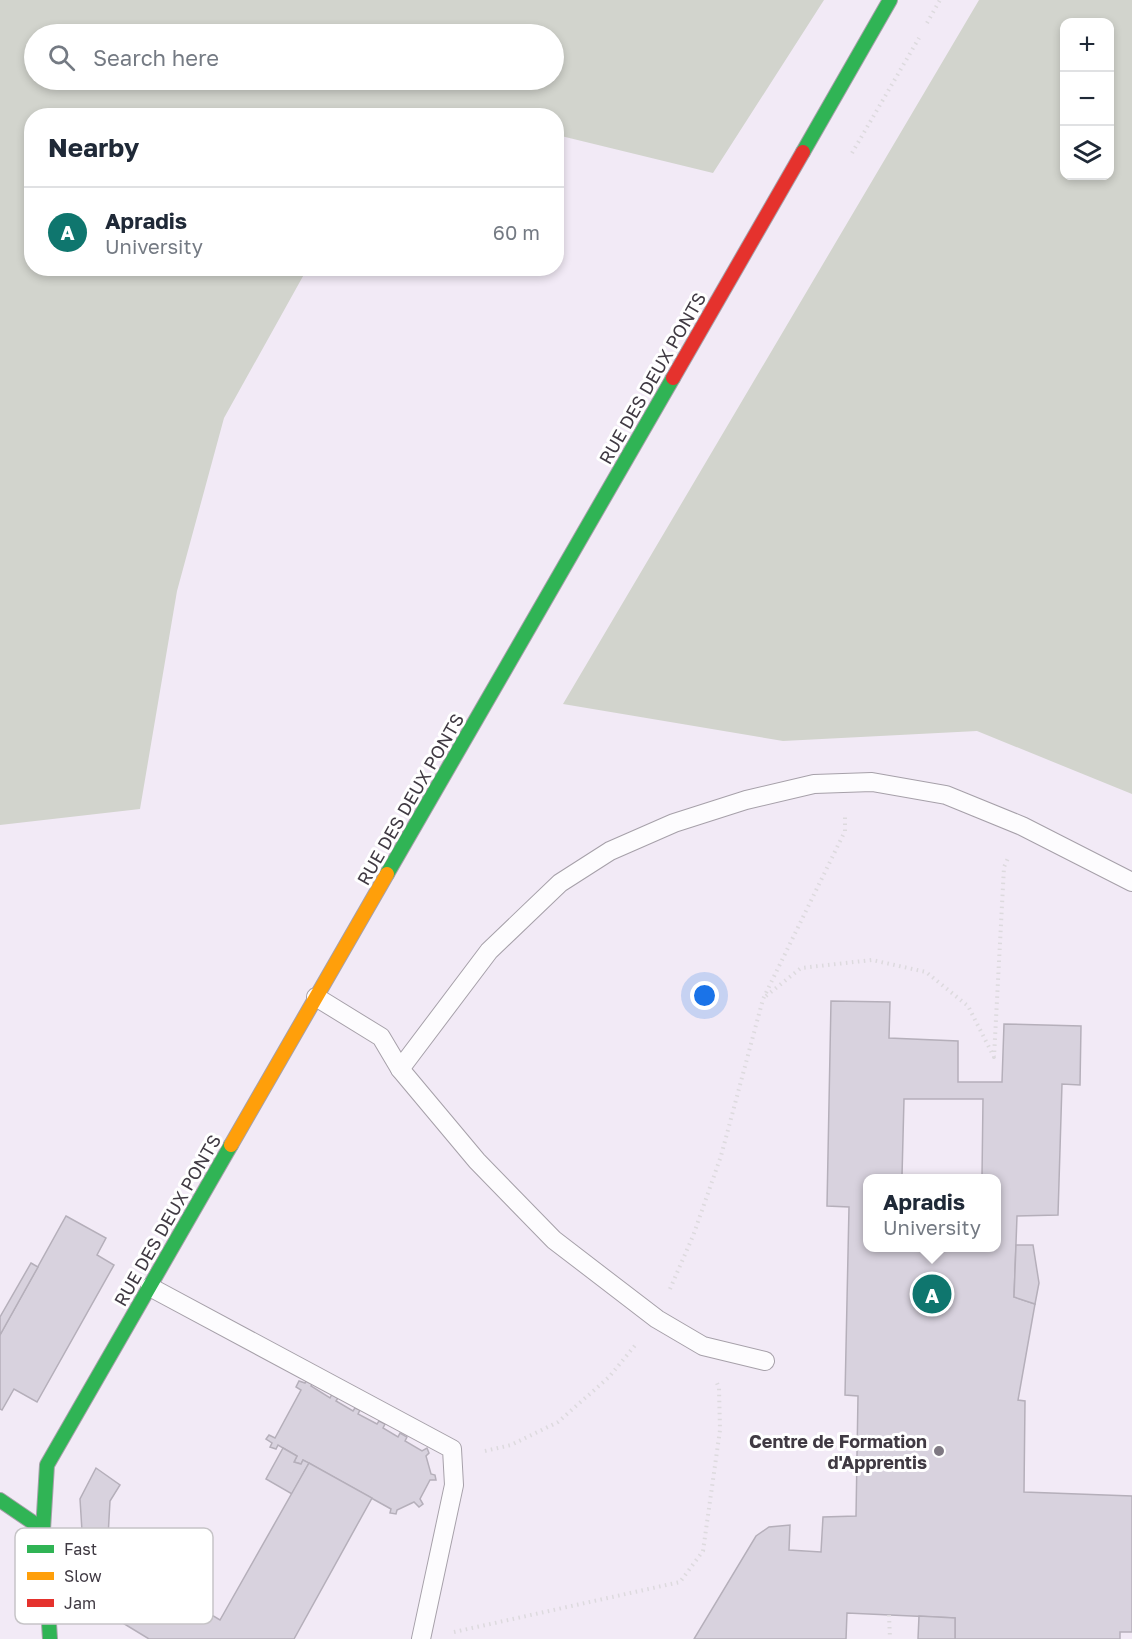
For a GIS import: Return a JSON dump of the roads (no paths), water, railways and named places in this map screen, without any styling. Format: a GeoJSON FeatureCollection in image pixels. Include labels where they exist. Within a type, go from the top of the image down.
{"type":"FeatureCollection","features":[{"type":"Feature","properties":{"kind":"street","name":"RUE DES DEUX PONTS"},"geometry":{"type":"LineString","coordinates":[[41,1528],[42,1494],[47,1465],[66,1428],[150,1287],[890,0]]}},
{"type":"Feature","properties":{"kind":"street"},"geometry":{"type":"LineString","coordinates":[[0,1500],[41,1528]]}},
{"type":"Feature","properties":{"kind":"street","name":"RUE DES DEUX PONTS"},"geometry":{"type":"LineString","coordinates":[[49,1624],[50,1639]]}},
{"type":"Feature","properties":{"kind":"lane"},"geometry":{"type":"LineString","coordinates":[[400,1069],[489,951],[560,883],[610,851],[674,824],[746,800],[814,784],[872,782],[946,795],[1022,826],[1132,882]]}},
{"type":"Feature","properties":{"kind":"lane"},"geometry":{"type":"LineString","coordinates":[[316,997],[381,1037],[400,1069],[477,1161],[554,1240],[657,1319],[703,1346],[765,1361]]}},
{"type":"Feature","properties":{"kind":"lane"},"geometry":{"type":"LineString","coordinates":[[150,1287],[452,1449],[454,1485],[421,1639]]}},
{"type":"Feature","properties":{"kind":"place","name":"Apradis"},"geometry":{"type":"Point","coordinates":[932,1294]}},
{"type":"Feature","properties":{"kind":"place","name":"Centre de Formation d'Apprentis"},"geometry":{"type":"Point","coordinates":[939,1451]}}]}
